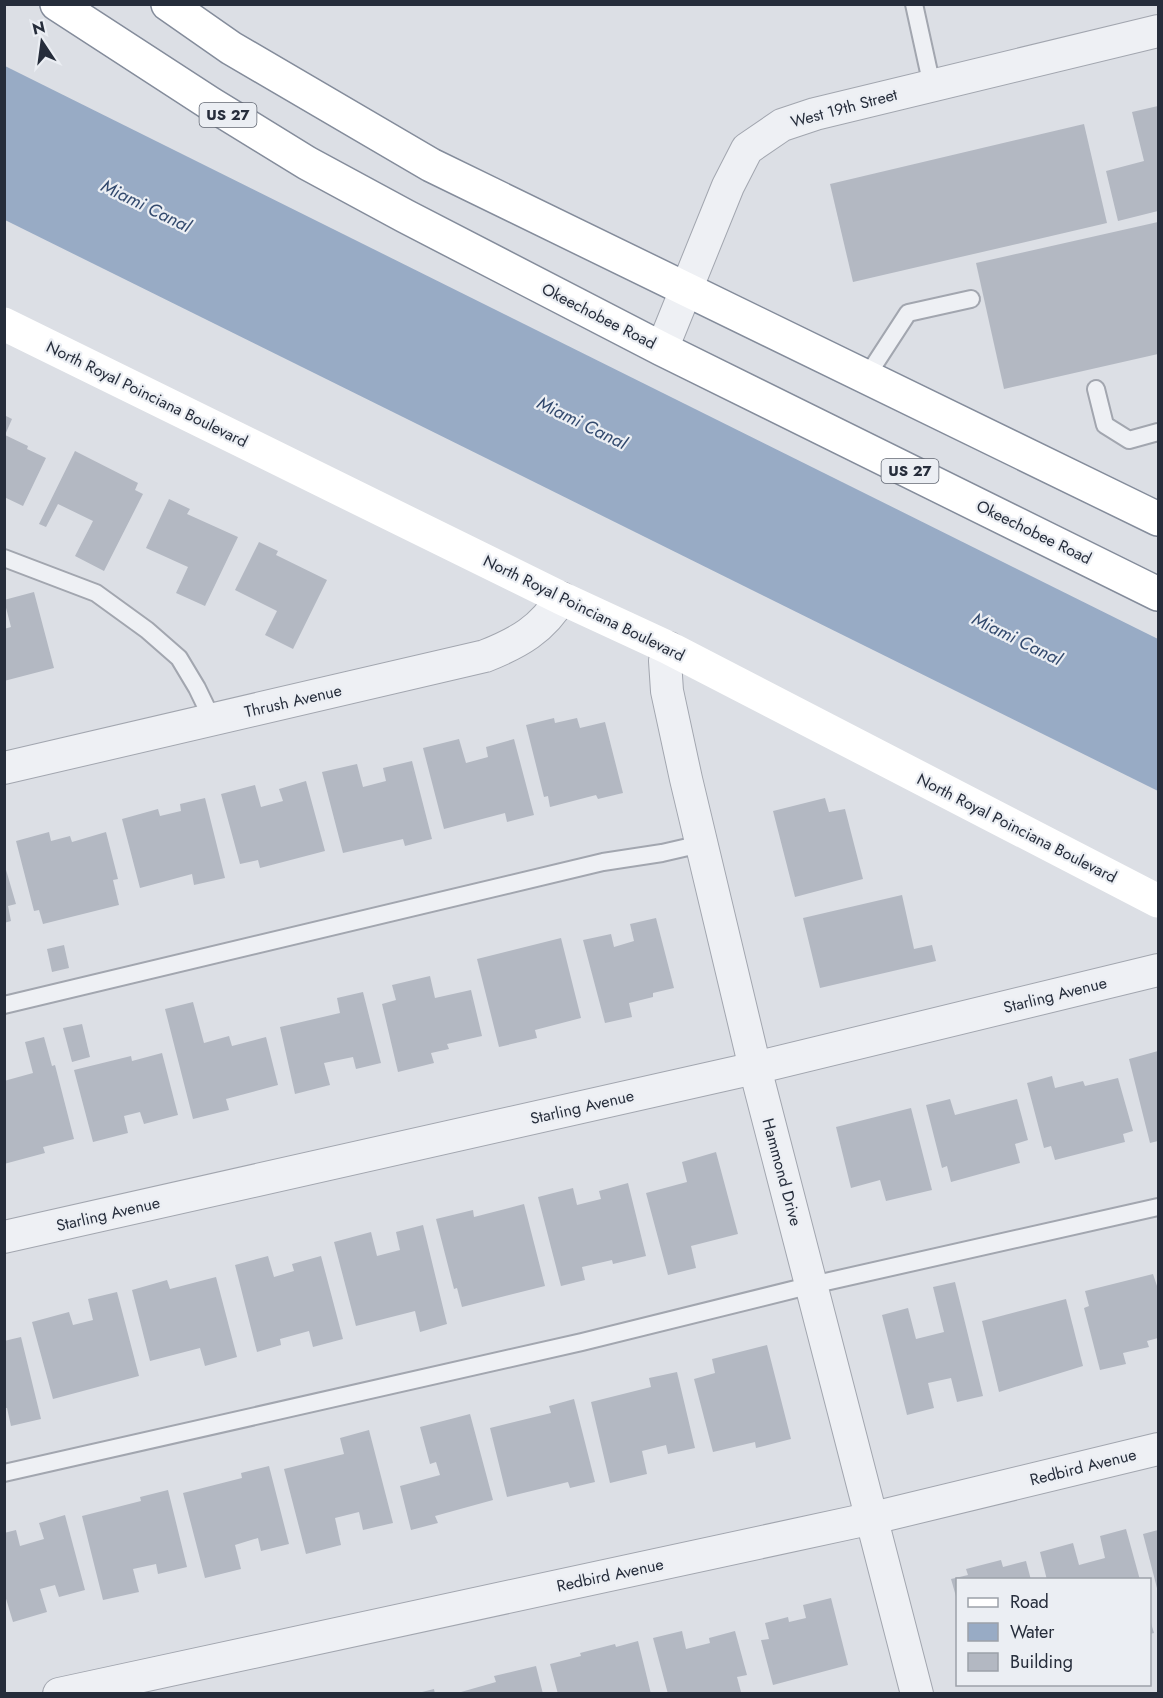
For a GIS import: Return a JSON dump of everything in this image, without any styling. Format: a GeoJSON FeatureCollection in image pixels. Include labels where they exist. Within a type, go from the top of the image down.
{"type":"FeatureCollection","features":[{"type":"Feature","properties":{"kind":"main road","name":"Okeechobee Road"},"geometry":{"type":"LineString","coordinates":[[57,4],[307,163],[405,216],[662,349],[1158,594]]}},
{"type":"Feature","properties":{"kind":"main road"},"geometry":{"type":"LineString","coordinates":[[168,4],[231,48],[431,165],[867,376],[1150,509]]}},
{"type":"Feature","properties":{"kind":"main road","name":"North Royal Poinciana Boulevard"},"geometry":{"type":"LineString","coordinates":[[4,324],[561,598],[669,648],[1158,901]]}},
{"type":"Feature","properties":{"kind":"street","name":"West 19th Street"},"geometry":{"type":"LineString","coordinates":[[662,349],[728,186],[747,150],[782,125],[815,114],[1158,31]]}},
{"type":"Feature","properties":{"kind":"street","name":"Thrush Avenue"},"geometry":{"type":"LineString","coordinates":[[4,768],[485,656],[512,646],[527,637],[547,620],[561,598]]}},
{"type":"Feature","properties":{"kind":"street","name":"Hammond Drive"},"geometry":{"type":"LineString","coordinates":[[669,648],[665,661],[667,691],[701,844],[755,1068],[917,1694]]}},
{"type":"Feature","properties":{"kind":"street","name":"Starling Avenue"},"geometry":{"type":"LineString","coordinates":[[4,1237],[755,1068],[1158,970]]}},
{"type":"Feature","properties":{"kind":"street","name":"Redbird Avenue"},"geometry":{"type":"LineString","coordinates":[[59,1694],[873,1518],[1158,1449]]}},
{"type":"Feature","properties":{"kind":"lane"},"geometry":{"type":"LineString","coordinates":[[914,4],[932,86]]}},
{"type":"Feature","properties":{"kind":"lane"},"geometry":{"type":"LineString","coordinates":[[867,376],[908,313],[971,298]]}},
{"type":"Feature","properties":{"kind":"lane"},"geometry":{"type":"LineString","coordinates":[[1096,389],[1106,425],[1129,440],[1158,432]]}},
{"type":"Feature","properties":{"kind":"lane"},"geometry":{"type":"LineString","coordinates":[[4,558],[96,593],[147,630],[179,658],[213,721]]}},
{"type":"Feature","properties":{"kind":"lane"},"geometry":{"type":"LineString","coordinates":[[4,1005],[603,862],[662,853],[701,844]]}},
{"type":"Feature","properties":{"kind":"lane"},"geometry":{"type":"LineString","coordinates":[[4,1473],[582,1342],[812,1285],[1158,1207]]}},
{"type":"Feature","properties":{"kind":"water","name":"Miami Canal"},"geometry":{"type":"Polygon","coordinates":[[[5,66],[1158,639],[1158,791],[5,220],[5,66]]]}},
{"type":"Feature","properties":{"kind":"building"},"geometry":{"type":"Polygon","coordinates":[[[1158,106],[1158,211],[1118,221],[1106,171],[1144,161],[1132,112],[1158,106]]]}},
{"type":"Feature","properties":{"kind":"building"},"geometry":{"type":"Polygon","coordinates":[[[1084,124],[1107,223],[853,282],[830,184],[1084,124]]]}},
{"type":"Feature","properties":{"kind":"building"},"geometry":{"type":"Polygon","coordinates":[[[1158,222],[1158,354],[1004,389],[976,263],[1158,222]]]}},
{"type":"Feature","properties":{"kind":"building"},"geometry":{"type":"Polygon","coordinates":[[[4,415],[12,419],[5,435],[46,458],[23,506],[4,497],[4,415]]]}},
{"type":"Feature","properties":{"kind":"building"},"geometry":{"type":"Polygon","coordinates":[[[75,451],[138,483],[135,490],[143,494],[104,571],[75,556],[93,521],[58,504],[46,527],[39,524],[75,451]]]}},
{"type":"Feature","properties":{"kind":"building"},"geometry":{"type":"Polygon","coordinates":[[[169,499],[190,509],[187,514],[238,537],[205,606],[176,593],[188,567],[146,548],[169,499]]]}},
{"type":"Feature","properties":{"kind":"building"},"geometry":{"type":"Polygon","coordinates":[[[259,542],[278,551],[276,555],[327,580],[293,649],[265,635],[277,611],[235,590],[259,542]]]}},
{"type":"Feature","properties":{"kind":"building"},"geometry":{"type":"Polygon","coordinates":[[[34,592],[54,668],[4,681],[4,629],[11,627],[4,600],[34,592]]]}},
{"type":"Feature","properties":{"kind":"building"},"geometry":{"type":"Polygon","coordinates":[[[554,718],[555,723],[577,718],[580,728],[605,722],[623,793],[598,799],[596,795],[550,807],[548,796],[544,797],[526,725],[554,718]]]}},
{"type":"Feature","properties":{"kind":"building"},"geometry":{"type":"Polygon","coordinates":[[[459,739],[466,763],[488,757],[486,747],[514,739],[534,815],[507,822],[505,813],[444,829],[423,748],[459,739]]]}},
{"type":"Feature","properties":{"kind":"building"},"geometry":{"type":"Polygon","coordinates":[[[412,761],[432,839],[405,846],[403,839],[343,853],[322,772],[357,764],[363,787],[386,781],[383,768],[412,761]]]}},
{"type":"Feature","properties":{"kind":"building"},"geometry":{"type":"Polygon","coordinates":[[[306,781],[325,851],[260,868],[258,860],[240,864],[221,794],[255,785],[261,807],[283,801],[279,789],[306,781]]]}},
{"type":"Feature","properties":{"kind":"building"},"geometry":{"type":"Polygon","coordinates":[[[205,798],[225,878],[194,885],[192,874],[140,888],[122,819],[158,809],[160,816],[181,811],[180,804],[205,798]]]}},
{"type":"Feature","properties":{"kind":"building"},"geometry":{"type":"Polygon","coordinates":[[[825,798],[829,812],[845,809],[863,879],[795,897],[773,811],[825,798]]]}},
{"type":"Feature","properties":{"kind":"building"},"geometry":{"type":"Polygon","coordinates":[[[49,832],[51,841],[70,836],[72,842],[106,832],[118,879],[113,880],[119,905],[43,924],[39,910],[34,911],[16,841],[49,832]]]}},
{"type":"Feature","properties":{"kind":"building"},"geometry":{"type":"Polygon","coordinates":[[[4,863],[16,904],[8,906],[11,921],[4,923],[4,863]]]}},
{"type":"Feature","properties":{"kind":"building"},"geometry":{"type":"Polygon","coordinates":[[[902,895],[914,949],[932,945],[936,961],[820,988],[803,918],[902,895]]]}},
{"type":"Feature","properties":{"kind":"building"},"geometry":{"type":"Polygon","coordinates":[[[656,918],[674,988],[653,993],[653,997],[629,1003],[632,1017],[605,1023],[583,940],[611,934],[614,947],[634,941],[630,924],[656,918]]]}},
{"type":"Feature","properties":{"kind":"building"},"geometry":{"type":"Polygon","coordinates":[[[561,938],[581,1018],[535,1030],[537,1038],[499,1047],[477,959],[561,938]]]}},
{"type":"Feature","properties":{"kind":"building"},"geometry":{"type":"Polygon","coordinates":[[[64,945],[69,968],[52,972],[47,949],[64,945]]]}},
{"type":"Feature","properties":{"kind":"building"},"geometry":{"type":"Polygon","coordinates":[[[430,976],[435,998],[471,990],[482,1036],[447,1044],[449,1049],[431,1053],[434,1063],[398,1072],[382,1004],[396,1000],[392,985],[430,976]]]}},
{"type":"Feature","properties":{"kind":"building"},"geometry":{"type":"Polygon","coordinates":[[[363,992],[381,1063],[356,1069],[353,1057],[324,1063],[330,1085],[295,1094],[280,1027],[340,1013],[337,998],[363,992]]]}},
{"type":"Feature","properties":{"kind":"building"},"geometry":{"type":"Polygon","coordinates":[[[193,1002],[204,1043],[229,1036],[232,1046],[266,1037],[278,1085],[226,1099],[229,1110],[193,1119],[165,1009],[193,1002]]]}},
{"type":"Feature","properties":{"kind":"building"},"geometry":{"type":"Polygon","coordinates":[[[82,1024],[90,1057],[72,1062],[63,1028],[82,1024]]]}},
{"type":"Feature","properties":{"kind":"building"},"geometry":{"type":"Polygon","coordinates":[[[44,1037],[52,1066],[55,1065],[74,1139],[43,1147],[45,1153],[4,1164],[4,1081],[33,1073],[25,1042],[44,1037]]]}},
{"type":"Feature","properties":{"kind":"building"},"geometry":{"type":"Polygon","coordinates":[[[1158,1051],[1158,1141],[1150,1143],[1129,1059],[1158,1051]]]}},
{"type":"Feature","properties":{"kind":"building"},"geometry":{"type":"Polygon","coordinates":[[[162,1053],[178,1115],[144,1124],[140,1112],[124,1116],[128,1133],[93,1142],[74,1070],[131,1056],[132,1061],[162,1053]]]}},
{"type":"Feature","properties":{"kind":"building"},"geometry":{"type":"Polygon","coordinates":[[[1052,1076],[1055,1088],[1083,1081],[1085,1086],[1118,1078],[1133,1131],[1123,1134],[1125,1142],[1055,1160],[1051,1146],[1044,1148],[1027,1083],[1052,1076]]]}},
{"type":"Feature","properties":{"kind":"building"},"geometry":{"type":"Polygon","coordinates":[[[950,1099],[955,1115],[1017,1099],[1028,1140],[1015,1144],[1020,1163],[951,1182],[947,1166],[942,1168],[926,1105],[950,1099]]]}},
{"type":"Feature","properties":{"kind":"building"},"geometry":{"type":"Polygon","coordinates":[[[911,1108],[932,1190],[886,1201],[880,1180],[851,1188],[836,1127],[911,1108]]]}},
{"type":"Feature","properties":{"kind":"building"},"geometry":{"type":"Polygon","coordinates":[[[716,1152],[738,1234],[691,1246],[696,1268],[668,1275],[646,1193],[687,1182],[682,1162],[716,1152]]]}},
{"type":"Feature","properties":{"kind":"building"},"geometry":{"type":"Polygon","coordinates":[[[628,1183],[646,1256],[613,1264],[612,1260],[582,1267],[585,1280],[561,1286],[538,1197],[573,1188],[577,1205],[601,1199],[599,1191],[628,1183]]]}},
{"type":"Feature","properties":{"kind":"building"},"geometry":{"type":"Polygon","coordinates":[[[524,1204],[545,1286],[462,1307],[457,1288],[454,1289],[436,1219],[473,1210],[474,1217],[524,1204]]]}},
{"type":"Feature","properties":{"kind":"building"},"geometry":{"type":"Polygon","coordinates":[[[423,1225],[447,1324],[420,1332],[415,1311],[356,1326],[334,1242],[371,1232],[377,1256],[400,1250],[396,1232],[423,1225]]]}},
{"type":"Feature","properties":{"kind":"building"},"geometry":{"type":"Polygon","coordinates":[[[268,1256],[274,1277],[294,1271],[292,1264],[321,1256],[343,1339],[313,1347],[309,1331],[280,1339],[281,1345],[257,1352],[235,1265],[268,1256]]]}},
{"type":"Feature","properties":{"kind":"building"},"geometry":{"type":"Polygon","coordinates":[[[1153,1274],[1158,1289],[1158,1338],[1147,1341],[1149,1347],[1123,1353],[1126,1364],[1100,1370],[1084,1308],[1089,1306],[1085,1291],[1153,1274]]]}},
{"type":"Feature","properties":{"kind":"building"},"geometry":{"type":"Polygon","coordinates":[[[216,1277],[237,1357],[205,1366],[200,1348],[150,1361],[132,1290],[167,1280],[170,1289],[216,1277]]]}},
{"type":"Feature","properties":{"kind":"building"},"geometry":{"type":"Polygon","coordinates":[[[955,1282],[983,1396],[957,1402],[951,1378],[928,1383],[934,1408],[907,1415],[882,1315],[908,1308],[916,1339],[944,1332],[933,1287],[955,1282]]]}},
{"type":"Feature","properties":{"kind":"building"},"geometry":{"type":"Polygon","coordinates":[[[117,1292],[139,1376],[53,1399],[32,1322],[69,1312],[73,1325],[93,1320],[88,1299],[117,1292]]]}},
{"type":"Feature","properties":{"kind":"building"},"geometry":{"type":"Polygon","coordinates":[[[1066,1299],[1083,1366],[999,1392],[982,1321],[1066,1299]]]}},
{"type":"Feature","properties":{"kind":"building"},"geometry":{"type":"Polygon","coordinates":[[[21,1337],[41,1419],[11,1426],[7,1408],[4,1408],[4,1341],[21,1337]]]}},
{"type":"Feature","properties":{"kind":"building"},"geometry":{"type":"Polygon","coordinates":[[[767,1345],[791,1439],[756,1448],[755,1442],[713,1452],[694,1379],[715,1373],[712,1359],[767,1345]]]}},
{"type":"Feature","properties":{"kind":"building"},"geometry":{"type":"Polygon","coordinates":[[[677,1372],[695,1448],[668,1454],[666,1445],[642,1451],[647,1474],[610,1483],[591,1402],[651,1387],[649,1378],[677,1372]]]}},
{"type":"Feature","properties":{"kind":"building"},"geometry":{"type":"Polygon","coordinates":[[[574,1399],[595,1482],[570,1488],[568,1482],[507,1497],[490,1428],[551,1413],[549,1406],[574,1399]]]}},
{"type":"Feature","properties":{"kind":"building"},"geometry":{"type":"Polygon","coordinates":[[[470,1414],[493,1500],[435,1516],[438,1523],[411,1530],[400,1486],[440,1475],[436,1462],[430,1464],[420,1427],[470,1414]]]}},
{"type":"Feature","properties":{"kind":"building"},"geometry":{"type":"Polygon","coordinates":[[[369,1430],[393,1523],[363,1530],[359,1512],[335,1518],[341,1545],[306,1554],[284,1469],[344,1454],[340,1438],[369,1430]]]}},
{"type":"Feature","properties":{"kind":"building"},"geometry":{"type":"Polygon","coordinates":[[[269,1466],[289,1544],[261,1551],[258,1538],[235,1545],[241,1569],[205,1578],[183,1493],[242,1478],[241,1473],[269,1466]]]}},
{"type":"Feature","properties":{"kind":"building"},"geometry":{"type":"Polygon","coordinates":[[[168,1490],[187,1567],[158,1574],[156,1564],[133,1569],[139,1592],[103,1600],[82,1516],[141,1501],[140,1497],[168,1490]]]}},
{"type":"Feature","properties":{"kind":"building"},"geometry":{"type":"Polygon","coordinates":[[[65,1515],[85,1590],[59,1597],[55,1585],[40,1589],[47,1612],[13,1622],[4,1592],[4,1533],[16,1530],[20,1546],[44,1539],[39,1523],[65,1515]]]}},
{"type":"Feature","properties":{"kind":"building"},"geometry":{"type":"Polygon","coordinates":[[[1126,1529],[1139,1578],[1046,1578],[1040,1552],[1073,1543],[1079,1565],[1105,1558],[1100,1536],[1126,1529]]]}},
{"type":"Feature","properties":{"kind":"building"},"geometry":{"type":"Polygon","coordinates":[[[1158,1530],[1158,1592],[1143,1534],[1158,1530]]]}},
{"type":"Feature","properties":{"kind":"building"},"geometry":{"type":"Polygon","coordinates":[[[1001,1560],[1003,1567],[1026,1561],[1030,1578],[956,1578],[956,1596],[951,1579],[968,1575],[966,1569],[1001,1560]]]}},
{"type":"Feature","properties":{"kind":"building"},"geometry":{"type":"Polygon","coordinates":[[[831,1598],[848,1665],[773,1685],[761,1640],[769,1639],[765,1623],[788,1617],[789,1622],[806,1618],[803,1605],[831,1598]]]}},
{"type":"Feature","properties":{"kind":"building"},"geometry":{"type":"Polygon","coordinates":[[[682,1631],[686,1649],[710,1643],[709,1638],[735,1631],[747,1675],[737,1677],[741,1692],[668,1694],[653,1638],[682,1631]]]}},
{"type":"Feature","properties":{"kind":"building"},"geometry":{"type":"Polygon","coordinates":[[[638,1641],[651,1694],[558,1694],[550,1664],[581,1656],[580,1653],[638,1641]]]}},
{"type":"Feature","properties":{"kind":"building"},"geometry":{"type":"Polygon","coordinates":[[[536,1666],[543,1694],[454,1694],[496,1682],[494,1676],[536,1666]]]}},
{"type":"Feature","properties":{"kind":"building"},"geometry":{"type":"Polygon","coordinates":[[[434,1689],[435,1694],[418,1694],[418,1693],[434,1689]]]}}]}
